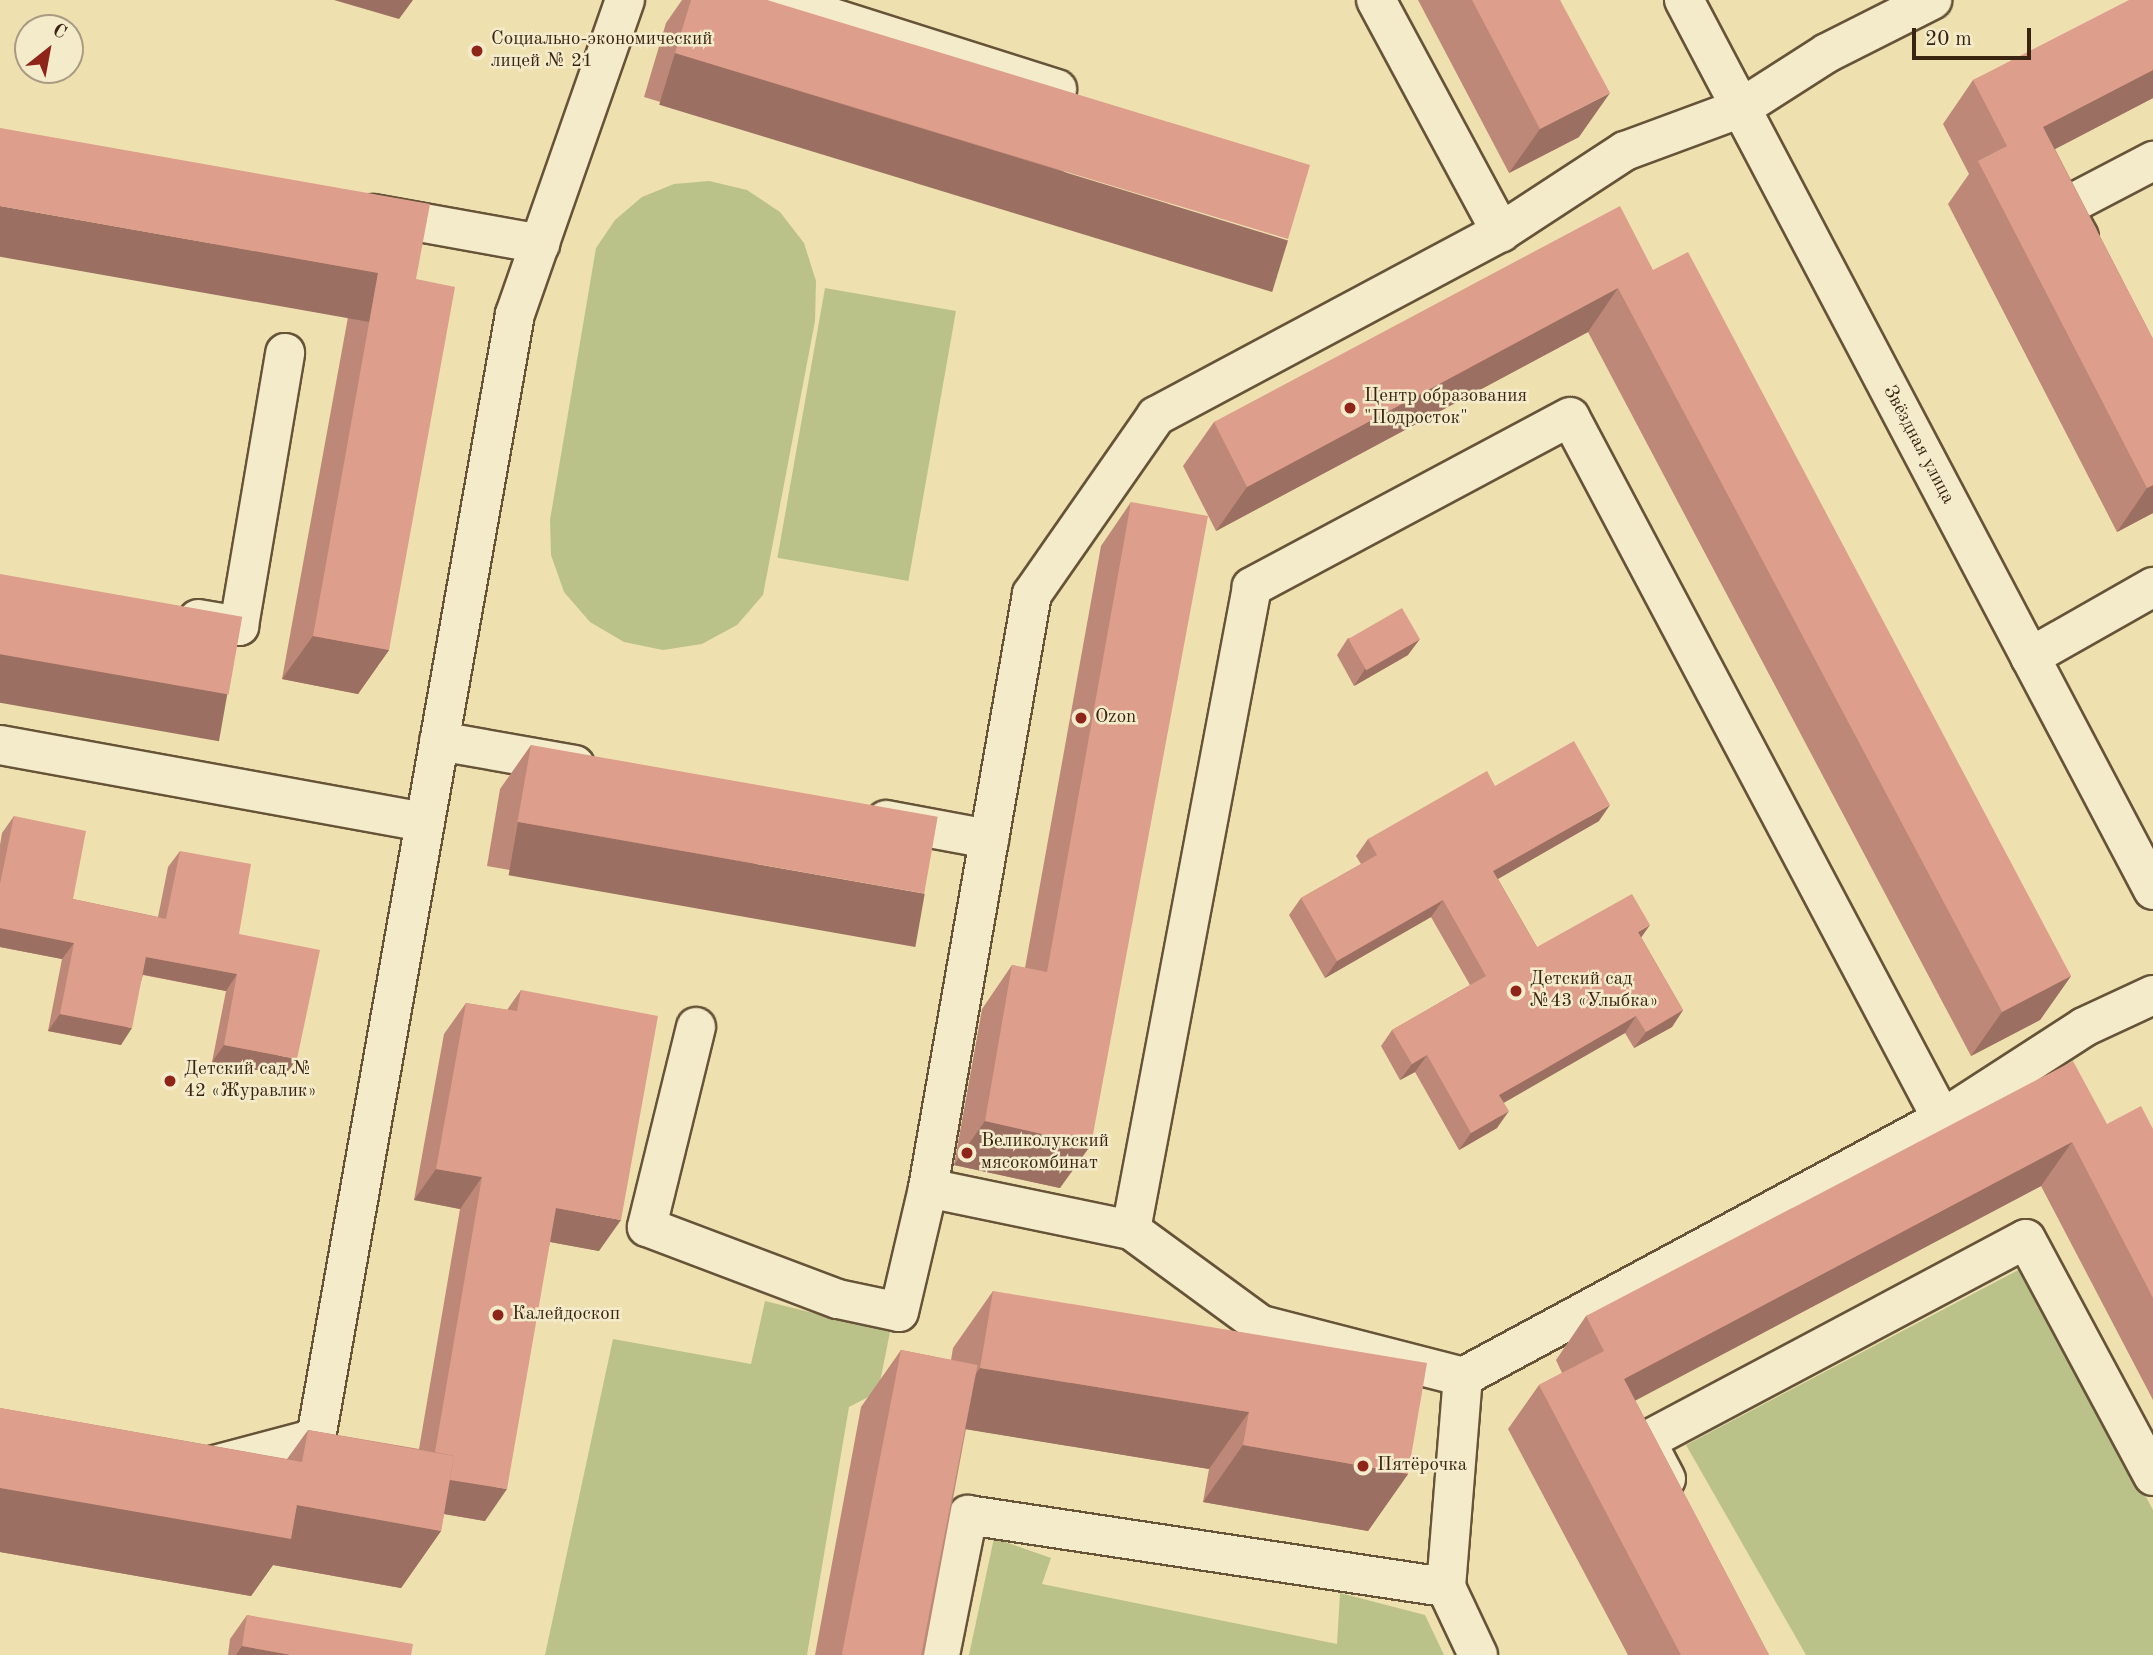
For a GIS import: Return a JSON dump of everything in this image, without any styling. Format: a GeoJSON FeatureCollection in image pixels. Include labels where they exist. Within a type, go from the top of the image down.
{"type":"FeatureCollection","features":[{"type":"Feature","properties":{"kind":"street"},"geometry":{"type":"LineString","coordinates":[[171,1460],[211,1468],[316,1438],[515,314],[625,0]]}},
{"type":"Feature","properties":{"kind":"street"},"geometry":{"type":"LineString","coordinates":[[1376,0],[1501,232]]}},
{"type":"Feature","properties":{"kind":"street","name":"Звёздная улица"},"geometry":{"type":"LineString","coordinates":[[1684,0],[2153,890]]}},
{"type":"Feature","properties":{"kind":"street"},"geometry":{"type":"LineString","coordinates":[[696,1027],[647,1227],[838,1299],[899,1312],[928,1188],[1032,594],[1156,416],[1501,232],[1625,151],[1741,108],[1827,53],[1932,0]]}},
{"type":"Feature","properties":{"kind":"street"},"geometry":{"type":"LineString","coordinates":[[785,1],[1094,100]]}},
{"type":"Feature","properties":{"kind":"street"},"geometry":{"type":"LineString","coordinates":[[2095,267],[2063,208],[2153,160]]}},
{"type":"Feature","properties":{"kind":"street"},"geometry":{"type":"LineString","coordinates":[[337,207],[540,244]]}},
{"type":"Feature","properties":{"kind":"street"},"geometry":{"type":"LineString","coordinates":[[159,612],[239,626],[285,353]]}},
{"type":"Feature","properties":{"kind":"street"},"geometry":{"type":"LineString","coordinates":[[1131,1230],[1252,587],[1570,418],[1942,1119]]}},
{"type":"Feature","properties":{"kind":"street"},"geometry":{"type":"LineString","coordinates":[[2030,657],[2153,587]]}},
{"type":"Feature","properties":{"kind":"street"},"geometry":{"type":"LineString","coordinates":[[439,741],[604,770]]}},
{"type":"Feature","properties":{"kind":"street"},"geometry":{"type":"LineString","coordinates":[[0,745],[425,822]]}},
{"type":"Feature","properties":{"kind":"street"},"geometry":{"type":"LineString","coordinates":[[852,814],[989,839]]}},
{"type":"Feature","properties":{"kind":"street"},"geometry":{"type":"LineString","coordinates":[[928,1188],[1131,1230],[1261,1325],[1463,1377],[1942,1119],[2084,1027],[2153,995]]}},
{"type":"Feature","properties":{"kind":"street"},"geometry":{"type":"LineString","coordinates":[[1684,1513],[1646,1441],[2026,1239],[2153,1476]]}},
{"type":"Feature","properties":{"kind":"street"},"geometry":{"type":"LineString","coordinates":[[1463,1377],[1446,1587],[1478,1655]]}},
{"type":"Feature","properties":{"kind":"street"},"geometry":{"type":"LineString","coordinates":[[940,1655],[968,1515],[1446,1587]]}},
{"type":"Feature","properties":{"kind":"green space"},"geometry":{"type":"Polygon","coordinates":[[[709,181],[747,190],[780,212],[804,243],[816,281],[815,321],[763,595],[737,625],[702,644],[663,650],[624,642],[590,622],[564,592],[551,555],[550,520],[596,248],[615,220],[642,197],[674,184],[709,181]]]}},
{"type":"Feature","properties":{"kind":"green space"},"geometry":{"type":"Polygon","coordinates":[[[825,288],[956,311],[908,581],[777,558],[825,288]]]}},
{"type":"Feature","properties":{"kind":"green space"},"geometry":{"type":"Polygon","coordinates":[[[2022,1268],[2153,1510],[2153,1655],[1806,1655],[1686,1445],[2022,1268]]]}},
{"type":"Feature","properties":{"kind":"green space"},"geometry":{"type":"Polygon","coordinates":[[[765,1301],[890,1332],[878,1392],[849,1407],[807,1655],[545,1655],[613,1339],[751,1364],[765,1301]]]}},
{"type":"Feature","properties":{"kind":"green space"},"geometry":{"type":"Polygon","coordinates":[[[994,1538],[1051,1558],[1042,1584],[1337,1644],[1340,1593],[1425,1615],[1444,1655],[969,1655],[994,1538]]]}},
{"type":"Feature","properties":{"kind":"building"},"geometry":{"type":"Polygon","coordinates":[[[691,0],[767,0],[1310,165],[1288,239],[675,53],[691,0]]]}},
{"type":"Feature","properties":{"kind":"building"},"geometry":{"type":"Polygon","coordinates":[[[1472,0],[1560,0],[1610,93],[1540,129],[1472,0]]]}},
{"type":"Feature","properties":{"kind":"building"},"geometry":{"type":"Polygon","coordinates":[[[2129,0],[2153,0],[2153,70],[2043,127],[2153,339],[2153,485],[2147,488],[1978,161],[2007,146],[1973,80],[2129,0]]]}},
{"type":"Feature","properties":{"kind":"building"},"geometry":{"type":"Polygon","coordinates":[[[0,128],[430,204],[416,279],[455,287],[389,650],[313,636],[378,273],[0,206],[0,128]]]}},
{"type":"Feature","properties":{"kind":"building"},"geometry":{"type":"Polygon","coordinates":[[[1620,206],[1653,270],[1688,252],[2071,976],[2002,1012],[1618,288],[1247,487],[1214,422],[1620,206]]]}},
{"type":"Feature","properties":{"kind":"building"},"geometry":{"type":"Polygon","coordinates":[[[1131,502],[1208,516],[1091,1145],[985,1121],[1012,965],[1047,972],[1131,502]]]}},
{"type":"Feature","properties":{"kind":"building"},"geometry":{"type":"Polygon","coordinates":[[[0,574],[242,617],[229,695],[0,654],[0,574]]]}},
{"type":"Feature","properties":{"kind":"building"},"geometry":{"type":"Polygon","coordinates":[[[1402,608],[1420,639],[1366,670],[1348,639],[1402,608]]]}},
{"type":"Feature","properties":{"kind":"building"},"geometry":{"type":"Polygon","coordinates":[[[1574,741],[1610,805],[1493,871],[1537,947],[1632,894],[1650,925],[1638,932],[1683,1010],[1646,1032],[1636,1016],[1499,1095],[1509,1111],[1471,1133],[1427,1055],[1412,1064],[1392,1030],[1486,976],[1443,900],[1337,961],[1301,898],[1377,855],[1368,839],[1487,771],[1495,786],[1574,741]]]}},
{"type":"Feature","properties":{"kind":"building"},"geometry":{"type":"Polygon","coordinates":[[[531,745],[938,817],[924,894],[517,822],[531,745]]]}},
{"type":"Feature","properties":{"kind":"building"},"geometry":{"type":"Polygon","coordinates":[[[14,816],[86,831],[73,899],[166,919],[180,851],[251,864],[239,934],[320,950],[297,1059],[224,1045],[237,974],[146,957],[132,1028],[60,1014],[74,943],[0,928],[0,884],[14,816]]]}},
{"type":"Feature","properties":{"kind":"building"},"geometry":{"type":"Polygon","coordinates":[[[521,990],[658,1016],[621,1220],[556,1208],[507,1489],[450,1480],[454,1456],[435,1452],[482,1177],[436,1169],[466,1003],[517,1011],[521,990]]]}},
{"type":"Feature","properties":{"kind":"building"},"geometry":{"type":"Polygon","coordinates":[[[2073,1061],[2107,1124],[2141,1106],[2153,1129],[2153,1298],[2072,1142],[1624,1379],[1769,1655],[1681,1655],[1539,1385],[1604,1351],[1586,1316],[2073,1061]]]}},
{"type":"Feature","properties":{"kind":"building"},"geometry":{"type":"Polygon","coordinates":[[[993,1291],[1427,1363],[1408,1474],[1243,1445],[1249,1412],[980,1368],[993,1291]]]}},
{"type":"Feature","properties":{"kind":"building"},"geometry":{"type":"Polygon","coordinates":[[[901,1350],[978,1365],[921,1655],[842,1654],[901,1350]]]}},
{"type":"Feature","properties":{"kind":"building"},"geometry":{"type":"Polygon","coordinates":[[[0,1408],[302,1462],[308,1430],[454,1456],[441,1531],[297,1505],[291,1539],[0,1488],[0,1408]]]}},
{"type":"Feature","properties":{"kind":"building"},"geometry":{"type":"Polygon","coordinates":[[[247,1615],[413,1644],[411,1655],[291,1655],[242,1646],[247,1615]]]}},
{"type":"Feature","properties":{"kind":"place","name":"Социально-экономический лицей № 21"},"geometry":{"type":"Point","coordinates":[477,51]}},
{"type":"Feature","properties":{"kind":"place","name":"Центр образования \"Подросток\""},"geometry":{"type":"Point","coordinates":[1350,408]}},
{"type":"Feature","properties":{"kind":"place","name":"Ozon"},"geometry":{"type":"Point","coordinates":[1081,718]}},
{"type":"Feature","properties":{"kind":"place","name":"Детский сад №43 «Улыбка»"},"geometry":{"type":"Point","coordinates":[1516,991]}},
{"type":"Feature","properties":{"kind":"place","name":"Детский сад № 42 «Журавлик»"},"geometry":{"type":"Point","coordinates":[170,1081]}},
{"type":"Feature","properties":{"kind":"place","name":"Великолукский мясокомбинат"},"geometry":{"type":"Point","coordinates":[967,1153]}},
{"type":"Feature","properties":{"kind":"place","name":"Калейдоскоп"},"geometry":{"type":"Point","coordinates":[498,1315]}},
{"type":"Feature","properties":{"kind":"place","name":"Пятёрочка"},"geometry":{"type":"Point","coordinates":[1363,1466]}}]}
